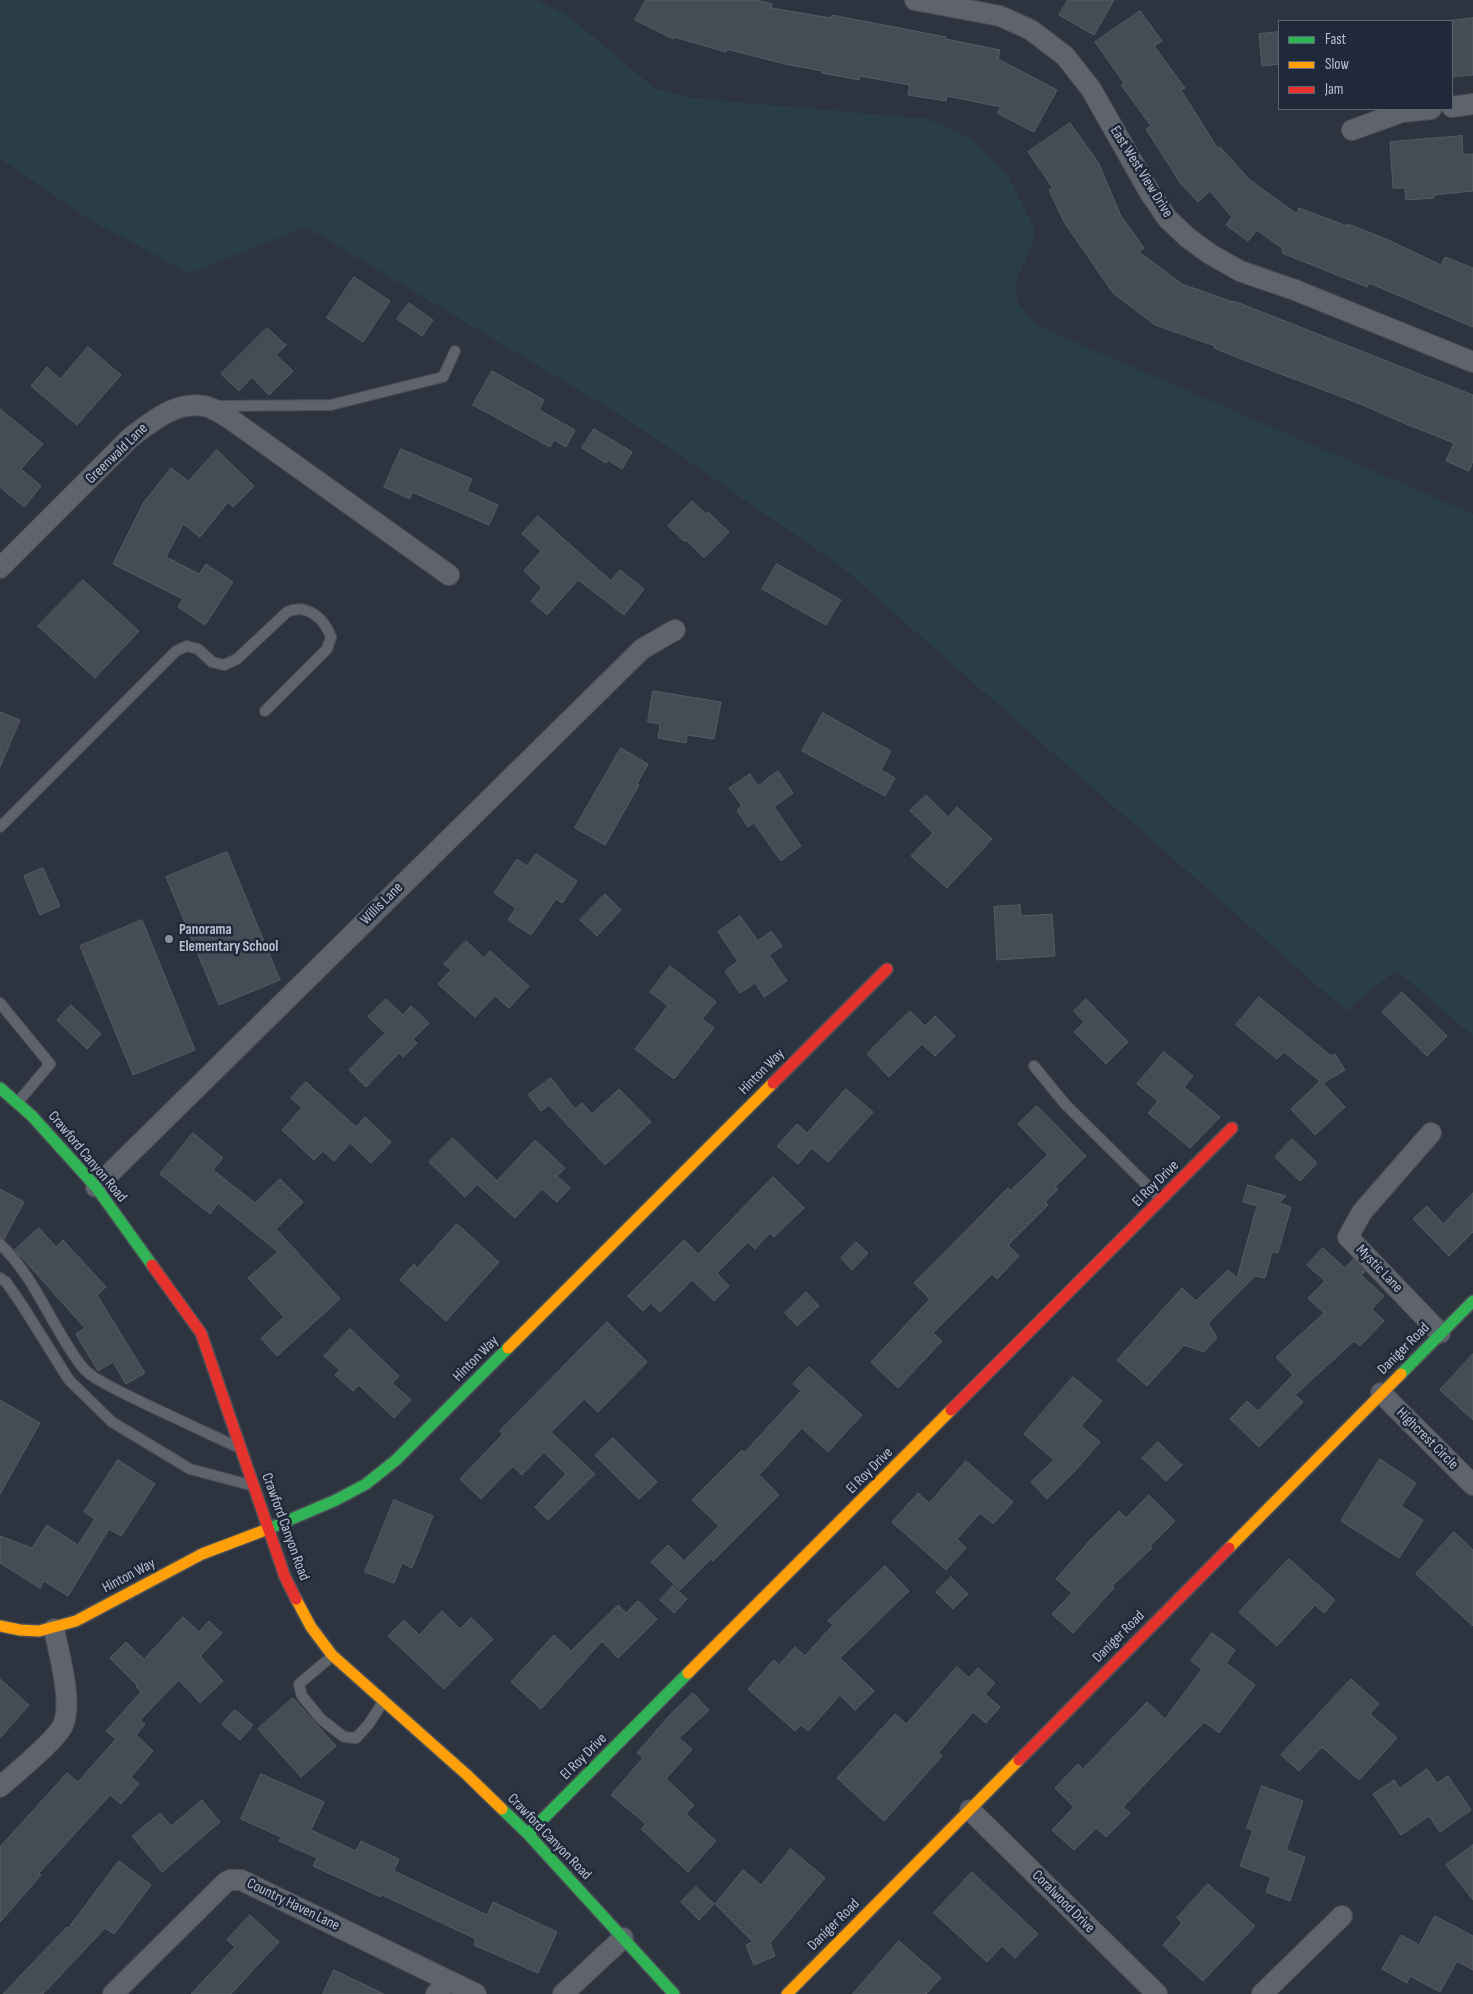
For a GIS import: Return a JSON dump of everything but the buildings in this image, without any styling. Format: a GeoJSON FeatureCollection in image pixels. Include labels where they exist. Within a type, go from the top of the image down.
{"type":"FeatureCollection","features":[{"type":"Feature","properties":{"kind":"street","name":"East West View Drive"},"geometry":{"type":"LineString","coordinates":[[915,0],[1000,16],[1031,30],[1065,56],[1091,89],[1167,218],[1188,238],[1210,254],[1240,271],[1295,290],[1473,362]]}},
{"type":"Feature","properties":{"kind":"street"},"geometry":{"type":"LineString","coordinates":[[1453,106],[1473,104]]}},
{"type":"Feature","properties":{"kind":"street"},"geometry":{"type":"LineString","coordinates":[[1352,130],[1402,112],[1421,110]]}},
{"type":"Feature","properties":{"kind":"street","name":"Greenwald Lane"},"geometry":{"type":"LineString","coordinates":[[3,560],[130,438],[152,421],[182,406],[205,406],[229,418],[449,575]]}},
{"type":"Feature","properties":{"kind":"street","name":"Willis Lane"},"geometry":{"type":"LineString","coordinates":[[96,1186],[642,649],[675,630]]}},
{"type":"Feature","properties":{"kind":"street","name":"Hinton Way"},"geometry":{"type":"LineString","coordinates":[[0,1626],[12,1630],[34,1632],[54,1629],[76,1621],[202,1554],[336,1500],[366,1484],[396,1460],[887,969]]}},
{"type":"Feature","properties":{"kind":"street","name":"Crawford Canyon Road"},"geometry":{"type":"LineString","coordinates":[[0,1088],[32,1116],[96,1186],[201,1333],[267,1529],[285,1577],[311,1627],[332,1655],[467,1774],[528,1834],[674,1994]]}},
{"type":"Feature","properties":{"kind":"street","name":"El Roy Drive"},"geometry":{"type":"LineString","coordinates":[[528,1834],[1232,1128]]}},
{"type":"Feature","properties":{"kind":"street","name":"Mystic Lane"},"geometry":{"type":"LineString","coordinates":[[1431,1133],[1362,1212],[1348,1237],[1440,1333]]}},
{"type":"Feature","properties":{"kind":"street","name":"Daniger Road"},"geometry":{"type":"LineString","coordinates":[[787,1994],[1473,1300]]}},
{"type":"Feature","properties":{"kind":"street","name":"Highcrest Circle"},"geometry":{"type":"LineString","coordinates":[[1381,1393],[1473,1485]]}},
{"type":"Feature","properties":{"kind":"street"},"geometry":{"type":"LineString","coordinates":[[0,1788],[47,1744],[63,1725],[67,1700],[54,1629]]}},
{"type":"Feature","properties":{"kind":"street","name":"Coralwood Drive"},"geometry":{"type":"LineString","coordinates":[[970,1810],[1157,1994]]}},
{"type":"Feature","properties":{"kind":"street","name":"Country Haven Lane"},"geometry":{"type":"LineString","coordinates":[[113,1994],[230,1880],[241,1880],[442,1987],[476,1994]]}},
{"type":"Feature","properties":{"kind":"street"},"geometry":{"type":"LineString","coordinates":[[1262,1994],[1342,1916]]}},
{"type":"Feature","properties":{"kind":"street"},"geometry":{"type":"LineString","coordinates":[[563,1994],[623,1938]]}},
{"type":"Feature","properties":{"kind":"lane"},"geometry":{"type":"LineString","coordinates":[[205,406],[332,405],[443,377],[455,352]]}},
{"type":"Feature","properties":{"kind":"lane"},"geometry":{"type":"LineString","coordinates":[[0,827],[176,651],[187,646],[198,648],[212,662],[224,665],[236,659],[287,612],[297,608],[309,610],[328,627],[331,637],[327,649],[265,711]]}},
{"type":"Feature","properties":{"kind":"lane"},"geometry":{"type":"LineString","coordinates":[[0,1004],[50,1064],[17,1102]]}},
{"type":"Feature","properties":{"kind":"lane"},"geometry":{"type":"LineString","coordinates":[[1034,1066],[1065,1104],[1161,1200]]}},
{"type":"Feature","properties":{"kind":"lane"},"geometry":{"type":"LineString","coordinates":[[0,1244],[8,1251],[41,1299],[81,1365],[91,1376],[149,1406],[240,1448]]}},
{"type":"Feature","properties":{"kind":"lane"},"geometry":{"type":"LineString","coordinates":[[0,1278],[6,1282],[22,1305],[69,1380],[112,1422],[190,1469],[253,1486]]}},
{"type":"Feature","properties":{"kind":"lane"},"geometry":{"type":"LineString","coordinates":[[332,1655],[299,1684],[302,1696],[321,1718],[344,1737],[356,1738],[384,1702]]}},
{"type":"Feature","properties":{"kind":"green space"},"geometry":{"type":"Polygon","coordinates":[[[0,0],[537,0],[566,14],[654,88],[692,98],[928,119],[971,139],[1008,175],[1035,229],[1031,248],[1016,280],[1017,302],[1038,326],[1473,514],[1473,1036],[1396,970],[1346,1011],[842,567],[630,421],[306,227],[190,273],[91,221],[0,158],[0,0]]]}},
{"type":"Feature","properties":{"kind":"traffic: fast"},"geometry":{"type":"LineString","coordinates":[[0,1088],[32,1116],[96,1187],[152,1265]]}},
{"type":"Feature","properties":{"kind":"traffic: fast"},"geometry":{"type":"LineString","coordinates":[[1401,1374],[1473,1301]]}},
{"type":"Feature","properties":{"kind":"traffic: fast"},"geometry":{"type":"LineString","coordinates":[[268,1529],[336,1500],[366,1484],[396,1460],[508,1348]]}},
{"type":"Feature","properties":{"kind":"traffic: fast"},"geometry":{"type":"LineString","coordinates":[[528,1834],[688,1673]]}},
{"type":"Feature","properties":{"kind":"traffic: fast"},"geometry":{"type":"LineString","coordinates":[[502,1809],[528,1834],[674,1994]]}},
{"type":"Feature","properties":{"kind":"traffic: slow"},"geometry":{"type":"LineString","coordinates":[[508,1348],[773,1083]]}},
{"type":"Feature","properties":{"kind":"traffic: slow"},"geometry":{"type":"LineString","coordinates":[[1229,1548],[1401,1374]]}},
{"type":"Feature","properties":{"kind":"traffic: slow"},"geometry":{"type":"LineString","coordinates":[[688,1673],[951,1410]]}},
{"type":"Feature","properties":{"kind":"traffic: slow"},"geometry":{"type":"LineString","coordinates":[[0,1626],[39,1631],[76,1621],[202,1554],[268,1529]]}},
{"type":"Feature","properties":{"kind":"traffic: slow"},"geometry":{"type":"LineString","coordinates":[[296,1599],[311,1627],[332,1655],[467,1775],[502,1809]]}},
{"type":"Feature","properties":{"kind":"traffic: slow"},"geometry":{"type":"LineString","coordinates":[[787,1994],[1019,1760]]}},
{"type":"Feature","properties":{"kind":"traffic: jam"},"geometry":{"type":"LineString","coordinates":[[773,1083],[887,969]]}},
{"type":"Feature","properties":{"kind":"traffic: jam"},"geometry":{"type":"LineString","coordinates":[[951,1410],[1232,1128]]}},
{"type":"Feature","properties":{"kind":"traffic: jam"},"geometry":{"type":"LineString","coordinates":[[152,1265],[201,1333],[285,1577],[296,1599]]}},
{"type":"Feature","properties":{"kind":"traffic: jam"},"geometry":{"type":"LineString","coordinates":[[1019,1760],[1229,1548]]}},
{"type":"Feature","properties":{"kind":"place","name":"Panorama Elementary School"},"geometry":{"type":"Point","coordinates":[169,939]}}]}
